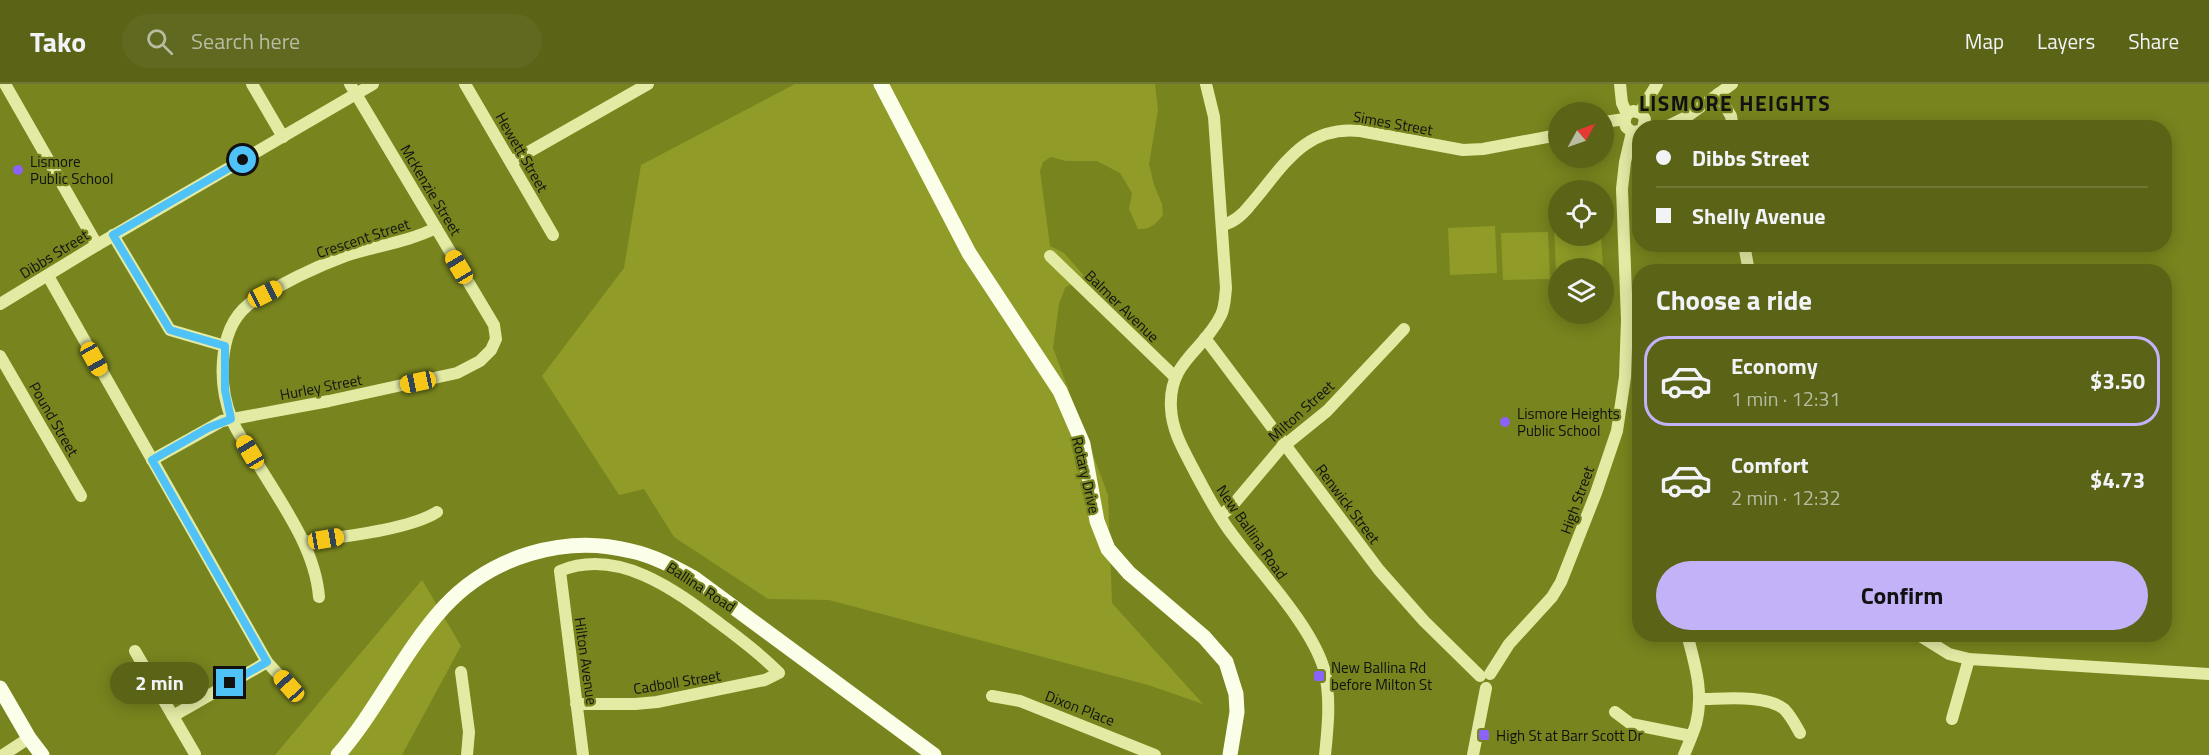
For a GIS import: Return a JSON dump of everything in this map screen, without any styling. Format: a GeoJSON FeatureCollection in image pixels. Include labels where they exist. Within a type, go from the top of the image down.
{"type":"FeatureCollection","features":[{"type":"Feature","properties":{"kind":"main road","name":"Rotary Drive"},"geometry":{"type":"LineString","coordinates":[[881,84],[969,253],[1060,391],[1083,444],[1097,522],[1108,549],[1129,573],[1204,637],[1226,662],[1236,694],[1230,755]]}},
{"type":"Feature","properties":{"kind":"main road","name":"Ballina Road"},"geometry":{"type":"LineString","coordinates":[[338,755],[422,636],[454,597],[490,570],[521,556],[550,548],[599,545],[630,550],[663,562],[694,578],[934,755]]}},
{"type":"Feature","properties":{"kind":"main road"},"geometry":{"type":"LineString","coordinates":[[0,688],[29,738],[42,755]]}},
{"type":"Feature","properties":{"kind":"street"},"geometry":{"type":"LineString","coordinates":[[5,84],[97,244]]}},
{"type":"Feature","properties":{"kind":"street"},"geometry":{"type":"LineString","coordinates":[[252,84],[283,137]]}},
{"type":"Feature","properties":{"kind":"street","name":"Dibbs Street"},"geometry":{"type":"LineString","coordinates":[[0,304],[97,244],[283,137],[352,89],[373,84]]}},
{"type":"Feature","properties":{"kind":"street","name":"Hewett Street"},"geometry":{"type":"LineString","coordinates":[[465,84],[553,235]]}},
{"type":"Feature","properties":{"kind":"street"},"geometry":{"type":"LineString","coordinates":[[511,162],[648,84]]}},
{"type":"Feature","properties":{"kind":"street"},"geometry":{"type":"LineString","coordinates":[[1175,377],[1221,315],[1225,300],[1214,117],[1206,84]]}},
{"type":"Feature","properties":{"kind":"street"},"geometry":{"type":"LineString","coordinates":[[1620,84],[1622,103],[1630,115]]}},
{"type":"Feature","properties":{"kind":"street"},"geometry":{"type":"LineString","coordinates":[[1632,128],[1626,127],[1630,115],[1657,84]]}},
{"type":"Feature","properties":{"kind":"street"},"geometry":{"type":"LineString","coordinates":[[1680,120],[1732,84]]}},
{"type":"Feature","properties":{"kind":"street","name":"McKenzie Street"},"geometry":{"type":"LineString","coordinates":[[352,89],[494,325],[497,336],[495,345]]}},
{"type":"Feature","properties":{"kind":"street"},"geometry":{"type":"LineString","coordinates":[[1718,94],[1732,120]]}},
{"type":"Feature","properties":{"kind":"street"},"geometry":{"type":"LineString","coordinates":[[1614,119],[1630,115],[1644,120]]}},
{"type":"Feature","properties":{"kind":"street","name":"Simes Street"},"geometry":{"type":"LineString","coordinates":[[1222,225],[1234,220],[1248,208],[1300,147],[1329,132],[1360,131],[1463,150],[1483,149],[1548,137]]}},
{"type":"Feature","properties":{"kind":"street","name":"High Street"},"geometry":{"type":"LineString","coordinates":[[1473,755],[1486,688],[1491,687],[1494,683],[1494,678],[1485,675],[1509,644],[1552,597],[1561,582],[1596,493],[1617,431],[1625,376],[1628,320],[1622,189],[1625,162],[1632,145]]}},
{"type":"Feature","properties":{"kind":"street","name":"Crescent Street"},"geometry":{"type":"LineString","coordinates":[[319,597],[315,570],[304,542],[231,419],[225,390],[225,346],[236,317],[246,306],[265,294],[334,260],[419,236],[436,228]]}},
{"type":"Feature","properties":{"kind":"street"},"geometry":{"type":"LineString","coordinates":[[113,235],[170,330],[225,346]]}},
{"type":"Feature","properties":{"kind":"street","name":"Balmer Avenue"},"geometry":{"type":"LineString","coordinates":[[1050,256],[1175,377]]}},
{"type":"Feature","properties":{"kind":"street"},"geometry":{"type":"LineString","coordinates":[[48,276],[267,662],[289,686]]}},
{"type":"Feature","properties":{"kind":"street","name":"Milton Street"},"geometry":{"type":"LineString","coordinates":[[1220,516],[1231,507],[1251,481],[1284,446],[1328,411],[1404,329]]}},
{"type":"Feature","properties":{"kind":"street","name":"Renwick Street"},"geometry":{"type":"LineString","coordinates":[[1205,338],[1268,420],[1284,446],[1400,595],[1485,675]]}},
{"type":"Feature","properties":{"kind":"street","name":"Hurley Street"},"geometry":{"type":"LineString","coordinates":[[152,460],[208,428],[231,419],[329,401],[457,373],[480,361],[495,345]]}},
{"type":"Feature","properties":{"kind":"street","name":"Pound Street"},"geometry":{"type":"LineString","coordinates":[[0,356],[81,496]]}},
{"type":"Feature","properties":{"kind":"street","name":"New Ballina Road"},"geometry":{"type":"LineString","coordinates":[[1175,377],[1171,406],[1174,430],[1220,516],[1317,650],[1323,668],[1329,703],[1325,755]]}},
{"type":"Feature","properties":{"kind":"street"},"geometry":{"type":"LineString","coordinates":[[304,542],[389,528],[426,518],[437,512]]}},
{"type":"Feature","properties":{"kind":"street","name":"Hilton Avenue"},"geometry":{"type":"LineString","coordinates":[[583,755],[560,571],[575,564],[622,568],[648,576],[684,597],[765,658],[779,673]]}},
{"type":"Feature","properties":{"kind":"street"},"geometry":{"type":"LineString","coordinates":[[1684,755],[1700,699],[1697,670],[1689,642]]}},
{"type":"Feature","properties":{"kind":"street"},"geometry":{"type":"LineString","coordinates":[[1930,642],[1949,654],[1969,659],[2209,674]]}},
{"type":"Feature","properties":{"kind":"street"},"geometry":{"type":"LineString","coordinates":[[135,651],[195,754]]}},
{"type":"Feature","properties":{"kind":"street"},"geometry":{"type":"LineString","coordinates":[[1952,719],[1969,659]]}},
{"type":"Feature","properties":{"kind":"street"},"geometry":{"type":"LineString","coordinates":[[173,716],[267,662]]}},
{"type":"Feature","properties":{"kind":"street"},"geometry":{"type":"LineString","coordinates":[[461,672],[469,732],[467,755]]}},
{"type":"Feature","properties":{"kind":"street","name":"Cadboll Street"},"geometry":{"type":"LineString","coordinates":[[576,704],[657,702],[765,681],[779,673]]}},
{"type":"Feature","properties":{"kind":"street","name":"Dixon Place"},"geometry":{"type":"LineString","coordinates":[[992,696],[1020,701],[1155,755]]}},
{"type":"Feature","properties":{"kind":"street"},"geometry":{"type":"LineString","coordinates":[[1700,699],[1748,699],[1772,702],[1791,717],[1800,733]]}},
{"type":"Feature","properties":{"kind":"street"},"geometry":{"type":"LineString","coordinates":[[1614,712],[1631,724],[1691,736]]}},
{"type":"Feature","properties":{"kind":"street"},"geometry":{"type":"LineString","coordinates":[[3,755],[29,738]]}},
{"type":"Feature","properties":{"kind":"green space"},"geometry":{"type":"Polygon","coordinates":[[[795,84],[1155,84],[1158,110],[1149,164],[1162,204],[1163,215],[1152,226],[1138,229],[1129,209],[1132,193],[1120,173],[1097,161],[1066,161],[1051,157],[1043,162],[1040,171],[1050,246],[1064,253],[1087,279],[1086,284],[1069,285],[1065,288],[1059,304],[1053,348],[1108,495],[1112,603],[1203,704],[1148,685],[829,600],[768,599],[674,537],[644,489],[619,495],[542,376],[624,268],[641,165],[795,84]]]}},
{"type":"Feature","properties":{"kind":"green space"},"geometry":{"type":"Polygon","coordinates":[[[1495,226],[1497,273],[1450,275],[1448,228],[1495,226]]]}},
{"type":"Feature","properties":{"kind":"green space"},"geometry":{"type":"Polygon","coordinates":[[[1548,232],[1548,279],[1503,280],[1501,233],[1548,232]]]}},
{"type":"Feature","properties":{"kind":"green space"},"geometry":{"type":"Polygon","coordinates":[[[1555,246],[1602,246],[1602,258],[1555,258],[1555,246]]]}},
{"type":"Feature","properties":{"kind":"green space"},"geometry":{"type":"Polygon","coordinates":[[[422,580],[461,646],[402,755],[275,755],[422,580]]]}},
{"type":"Feature","properties":{"kind":"place","name":"Lismore Public School"},"geometry":{"type":"Point","coordinates":[18,170]}},
{"type":"Feature","properties":{"kind":"place","name":"Lismore Heights Public School"},"geometry":{"type":"Point","coordinates":[1505,422]}},
{"type":"Feature","properties":{"kind":"place","name":"New Ballina Rd before Milton St"},"geometry":{"type":"Point","coordinates":[1319,676]}},
{"type":"Feature","properties":{"kind":"place","name":"High St at Barr Scott Dr"},"geometry":{"type":"Point","coordinates":[1484,735]}},
{"type":"Feature","properties":{"kind":"district","name":"LISMORE HEIGHTS"},"geometry":{"type":"Point","coordinates":[1735,103]}},
{"type":"Feature","properties":{"kind":"route"},"geometry":{"type":"LineString","coordinates":[[230,683],[267,662],[152,460],[208,428],[231,419],[225,390],[225,346],[170,330],[113,235],[243,160]]}}]}
